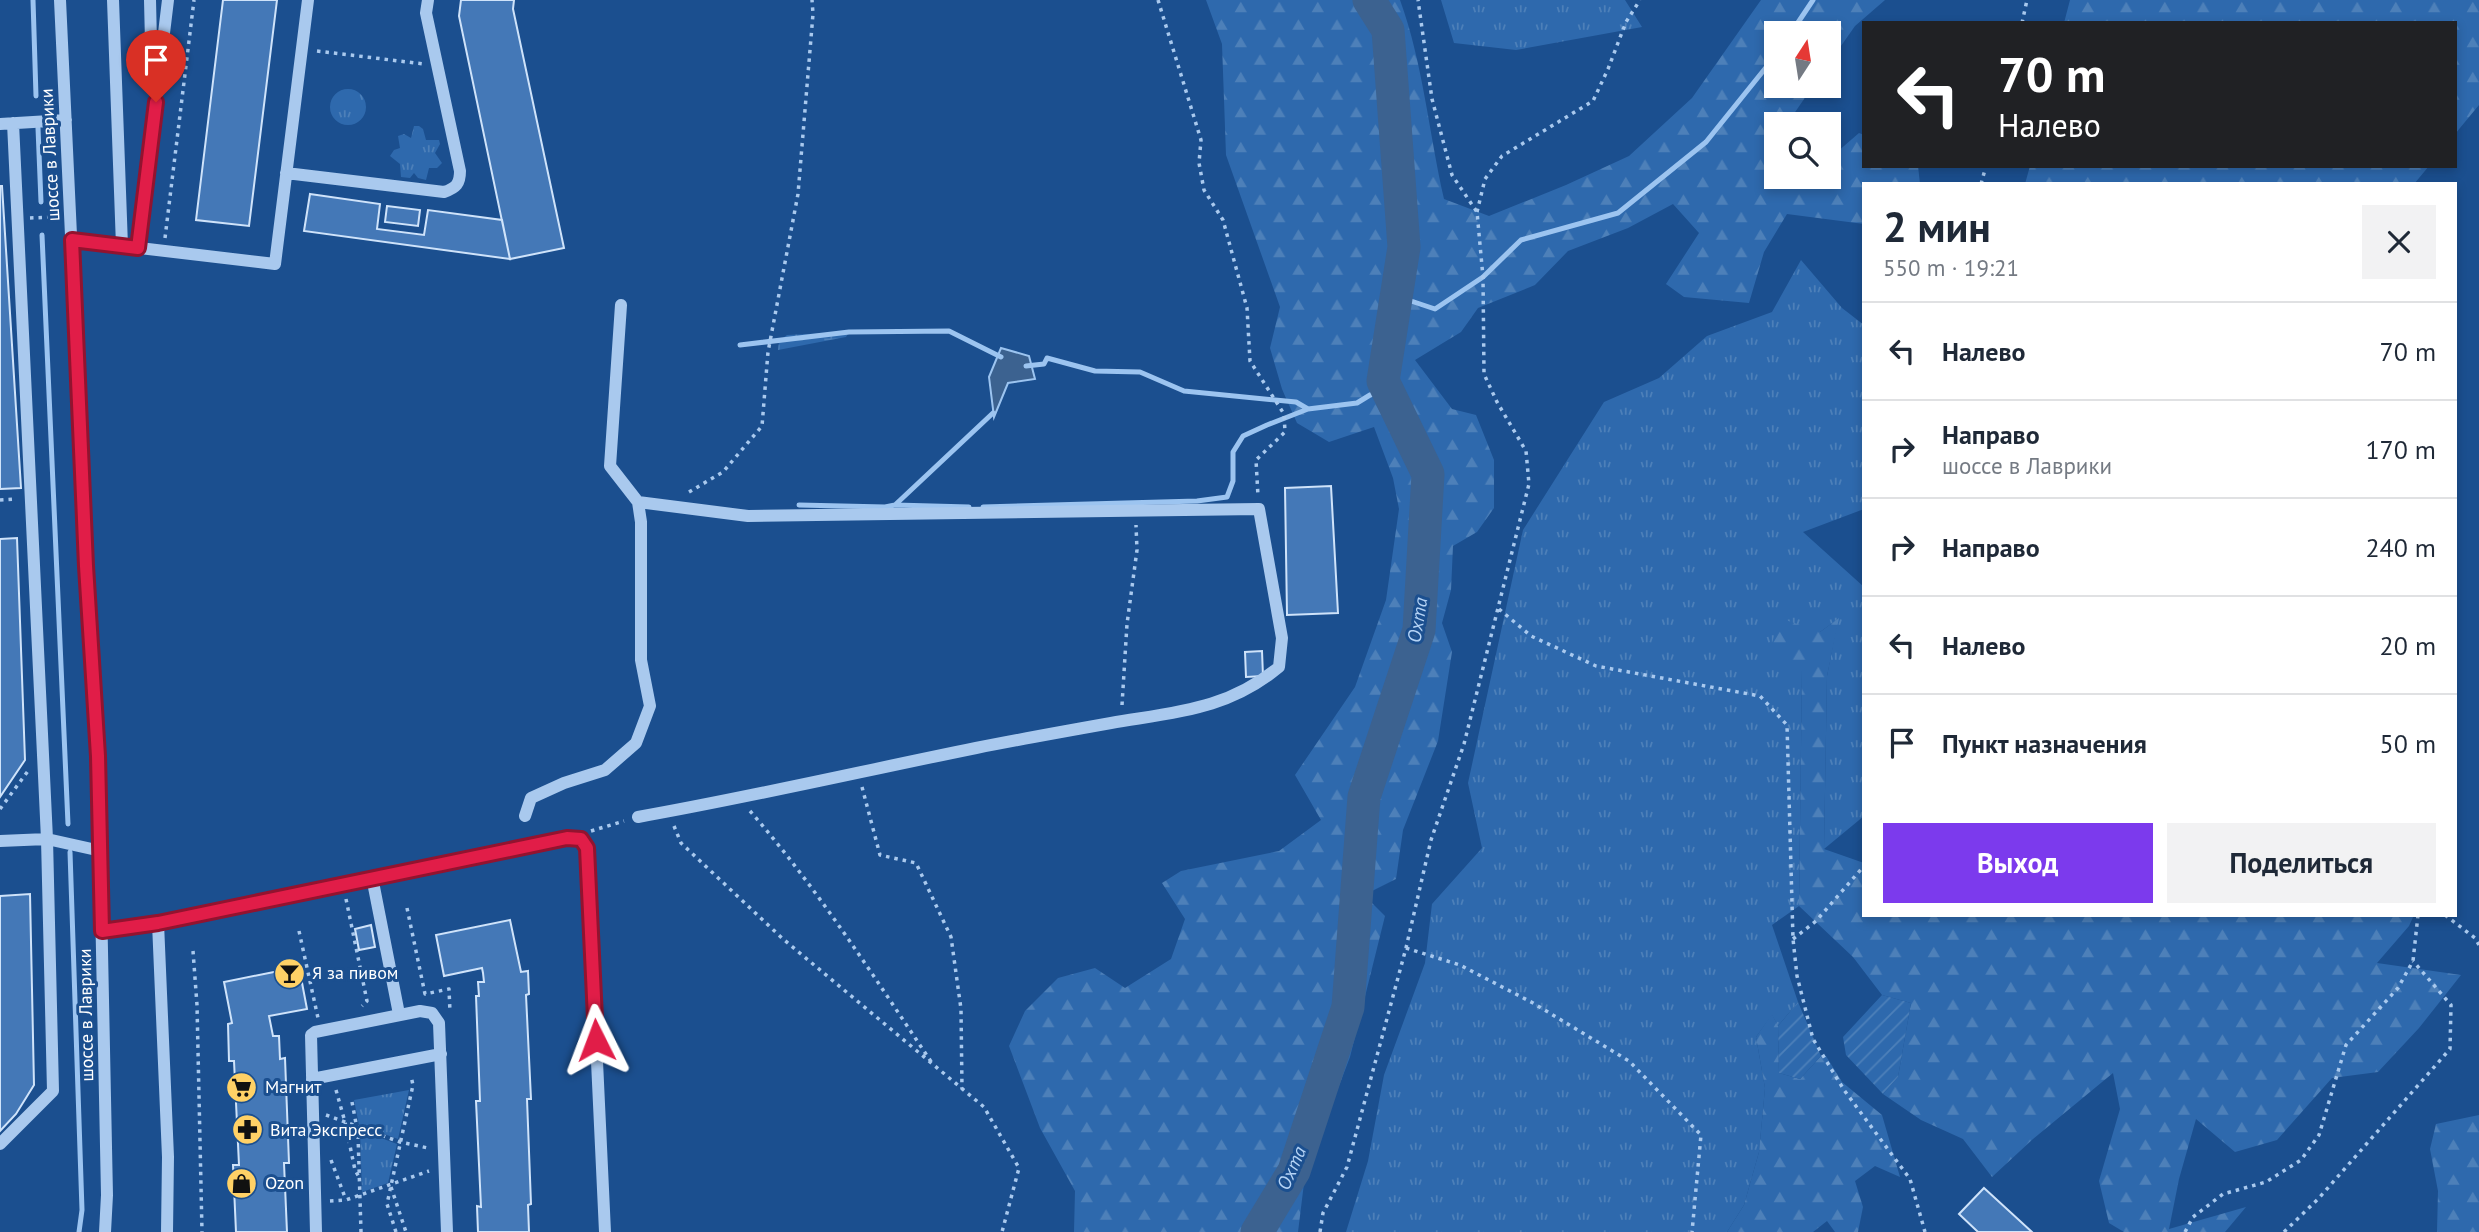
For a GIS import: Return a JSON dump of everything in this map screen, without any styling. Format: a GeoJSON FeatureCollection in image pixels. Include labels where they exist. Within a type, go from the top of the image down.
{"type":"FeatureCollection","features":[{"type":"Feature","properties":{"kind":"street","name":"шоссе в Лаврики"},"geometry":{"type":"LineString","coordinates":[[60,0],[101,852],[107,1195],[105,1232]]}},
{"type":"Feature","properties":{"kind":"street"},"geometry":{"type":"LineString","coordinates":[[113,0],[122,246]]}},
{"type":"Feature","properties":{"kind":"street"},"geometry":{"type":"LineString","coordinates":[[150,0],[151,42],[159,77]]}},
{"type":"Feature","properties":{"kind":"street"},"geometry":{"type":"LineString","coordinates":[[138,248],[168,0]]}},
{"type":"Feature","properties":{"kind":"street"},"geometry":{"type":"LineString","coordinates":[[72,240],[275,264],[307,0]]}},
{"type":"Feature","properties":{"kind":"street"},"geometry":{"type":"LineString","coordinates":[[286,173],[444,192],[453,189],[460,181],[426,13],[428,0]]}},
{"type":"Feature","properties":{"kind":"street"},"geometry":{"type":"LineString","coordinates":[[0,1144],[53,1091],[47,839],[18,219],[6,123],[66,120]]}},
{"type":"Feature","properties":{"kind":"street"},"geometry":{"type":"LineString","coordinates":[[525,816],[531,798],[564,783],[605,770],[636,743],[650,706],[641,660],[641,522],[638,502],[610,466],[621,305]]}},
{"type":"Feature","properties":{"kind":"street"},"geometry":{"type":"LineString","coordinates":[[638,502],[748,516],[1259,509],[1282,638],[1279,667],[1258,685],[1212,706],[859,771],[740,799],[638,817]]}},
{"type":"Feature","properties":{"kind":"street"},"geometry":{"type":"LineString","coordinates":[[102,931],[158,923],[567,838],[581,839],[587,848],[605,1232]]}},
{"type":"Feature","properties":{"kind":"street"},"geometry":{"type":"LineString","coordinates":[[0,841],[47,839],[101,852]]}},
{"type":"Feature","properties":{"kind":"street"},"geometry":{"type":"LineString","coordinates":[[372,877],[399,1014]]}},
{"type":"Feature","properties":{"kind":"street"},"geometry":{"type":"LineString","coordinates":[[158,923],[168,1157],[167,1232]]}},
{"type":"Feature","properties":{"kind":"street"},"geometry":{"type":"LineString","coordinates":[[316,1232],[311,1035],[420,1010],[432,1013],[439,1023],[447,1232]]}},
{"type":"Feature","properties":{"kind":"street"},"geometry":{"type":"LineString","coordinates":[[312,1079],[441,1054]]}},
{"type":"Feature","properties":{"kind":"path"},"geometry":{"type":"LineString","coordinates":[[163,251],[194,0]]}},
{"type":"Feature","properties":{"kind":"path"},"geometry":{"type":"LineString","coordinates":[[689,492],[723,472],[762,426],[768,352],[798,194],[812,0]]}},
{"type":"Feature","properties":{"kind":"path"},"geometry":{"type":"LineString","coordinates":[[1158,0],[1201,139],[1199,163],[1204,190],[1223,220],[1247,308],[1251,360],[1284,414],[1285,432],[1256,460],[1259,509]]}},
{"type":"Feature","properties":{"kind":"path"},"geometry":{"type":"LineString","coordinates":[[1418,0],[1432,99],[1452,175],[1477,212]]}},
{"type":"Feature","properties":{"kind":"path"},"geometry":{"type":"LineString","coordinates":[[1321,1232],[1323,1213],[1347,1167],[1406,948],[1431,840],[1464,744],[1529,484],[1526,451],[1484,374],[1483,277],[1477,212],[1485,179],[1502,156],[1593,101],[1626,22],[1640,0]]}},
{"type":"Feature","properties":{"kind":"path"},"geometry":{"type":"LineString","coordinates":[[2022,21],[2027,0]]}},
{"type":"Feature","properties":{"kind":"path"},"geometry":{"type":"LineString","coordinates":[[307,50],[432,65]]}},
{"type":"Feature","properties":{"kind":"path"},"geometry":{"type":"LineString","coordinates":[[18,219],[61,217]]}},
{"type":"Feature","properties":{"kind":"path"},"geometry":{"type":"LineString","coordinates":[[1121,722],[1127,624],[1137,550],[1136,511]]}},
{"type":"Feature","properties":{"kind":"path"},"geometry":{"type":"LineString","coordinates":[[1499,609],[1531,636],[1596,666],[1760,696],[1787,725],[1793,939],[1797,976],[1813,1039],[1844,1090],[1910,1179],[1925,1232]]}},
{"type":"Feature","properties":{"kind":"path"},"geometry":{"type":"LineString","coordinates":[[0,808],[29,770],[43,766]]}},
{"type":"Feature","properties":{"kind":"path"},"geometry":{"type":"LineString","coordinates":[[859,771],[880,855],[916,863],[951,937],[961,1009],[962,1089]]}},
{"type":"Feature","properties":{"kind":"path"},"geometry":{"type":"LineString","coordinates":[[740,799],[787,854],[865,962],[934,1066]]}},
{"type":"Feature","properties":{"kind":"path"},"geometry":{"type":"LineString","coordinates":[[668,812],[681,843],[740,899],[847,995],[984,1107],[1019,1168],[1002,1232]]}},
{"type":"Feature","properties":{"kind":"path"},"geometry":{"type":"LineString","coordinates":[[589,831],[638,817]]}},
{"type":"Feature","properties":{"kind":"path"},"geometry":{"type":"LineString","coordinates":[[1793,939],[1816,921],[1862,868]]}},
{"type":"Feature","properties":{"kind":"path"},"geometry":{"type":"LineString","coordinates":[[2185,1232],[2193,1217],[2223,1194],[2266,1182],[2301,1160],[2319,1135],[2346,1045],[2398,988],[2413,961],[2418,917]]}},
{"type":"Feature","properties":{"kind":"path"},"geometry":{"type":"LineString","coordinates":[[2448,917],[2475,938],[2479,945]]}},
{"type":"Feature","properties":{"kind":"path"},"geometry":{"type":"LineString","coordinates":[[299,931],[318,1018]]}},
{"type":"Feature","properties":{"kind":"path"},"geometry":{"type":"LineString","coordinates":[[1406,948],[1460,965],[1533,1003],[1629,1061],[1700,1135],[1692,1232]]}},
{"type":"Feature","properties":{"kind":"path"},"geometry":{"type":"LineString","coordinates":[[193,951],[197,1005],[202,1232]]}},
{"type":"Feature","properties":{"kind":"path"},"geometry":{"type":"LineString","coordinates":[[2284,1232],[2329,1188],[2450,1049],[2451,1005],[2413,961]]}},
{"type":"Feature","properties":{"kind":"path"},"geometry":{"type":"LineString","coordinates":[[396,1232],[387,1204],[413,1085],[409,1060]]}},
{"type":"Feature","properties":{"kind":"path"},"geometry":{"type":"LineString","coordinates":[[334,1074],[337,1100],[359,1177]]}},
{"type":"Feature","properties":{"kind":"path"},"geometry":{"type":"LineString","coordinates":[[352,1102],[357,1126],[361,1232]]}},
{"type":"Feature","properties":{"kind":"path"},"geometry":{"type":"LineString","coordinates":[[313,1111],[400,1142],[444,1152]]}},
{"type":"Feature","properties":{"kind":"path"},"geometry":{"type":"LineString","coordinates":[[315,1202],[345,1200],[445,1166]]}},
{"type":"Feature","properties":{"kind":"path"},"geometry":{"type":"LineString","coordinates":[[390,1185],[406,1232]]}},
{"type":"Feature","properties":{"kind":"path"},"geometry":{"type":"LineString","coordinates":[[393,1224],[402,1221]]}},
{"type":"Feature","properties":{"kind":"green space"},"geometry":{"type":"Polygon","coordinates":[[[1206,0],[1400,0],[1420,73],[1444,199],[1489,216],[1629,156],[1692,98],[1761,0],[1885,0],[1855,26],[1841,46],[1841,21],[1764,21],[1764,98],[1805,98],[1795,112],[1764,112],[1764,189],[1841,189],[1841,149],[1859,133],[1862,134],[1862,168],[1918,168],[1920,182],[1862,182],[1862,224],[1787,214],[1764,252],[1749,303],[1684,297],[1666,284],[1699,233],[1673,204],[1628,228],[1568,251],[1535,285],[1478,308],[1461,332],[1415,360],[1452,409],[1476,415],[1494,460],[1494,508],[1477,532],[1453,546],[1451,590],[1442,623],[1452,652],[1438,741],[1403,830],[1396,879],[1364,895],[1385,916],[1350,1057],[1305,1175],[1298,1232],[1074,1232],[1075,1191],[1040,1128],[1009,1046],[1025,1011],[1058,978],[1095,968],[1125,988],[1171,959],[1185,919],[1162,883],[1181,871],[1279,851],[1321,820],[1295,775],[1355,687],[1386,600],[1399,509],[1393,478],[1374,427],[1329,442],[1297,423],[1282,389],[1270,348],[1280,307],[1226,155],[1222,44],[1206,0]]]}},
{"type":"Feature","properties":{"kind":"green space"},"geometry":{"type":"Polygon","coordinates":[[[1441,0],[1625,0],[1642,27],[1516,50],[1454,43],[1441,0]]]}},
{"type":"Feature","properties":{"kind":"green space"},"geometry":{"type":"Polygon","coordinates":[[[2070,0],[2479,0],[2479,105],[2457,132],[2457,21],[2065,21],[2070,0]]]}},
{"type":"Feature","properties":{"kind":"green space"},"geometry":{"type":"Polygon","coordinates":[[[348,89],[360,95],[366,107],[360,119],[348,125],[336,119],[330,107],[336,95],[348,89]]]}},
{"type":"Feature","properties":{"kind":"green space"},"geometry":{"type":"Polygon","coordinates":[[[414,126],[423,129],[426,140],[439,140],[440,144],[435,153],[442,163],[437,168],[429,168],[426,180],[418,178],[414,173],[410,178],[401,177],[400,164],[390,156],[394,150],[400,148],[398,136],[404,134],[411,138],[414,126]]]}},
{"type":"Feature","properties":{"kind":"green space"},"geometry":{"type":"Polygon","coordinates":[[[2029,168],[2427,168],[2416,182],[2026,182],[2029,168]]]}},
{"type":"Feature","properties":{"kind":"green space"},"geometry":{"type":"Polygon","coordinates":[[[1801,260],[1842,308],[1862,323],[1862,510],[1803,532],[1862,585],[1862,818],[1824,849],[1827,676],[1838,619],[1820,632],[1802,669],[1799,906],[1772,925],[1798,1002],[1778,1026],[1772,1015],[1756,1037],[1765,1088],[1759,1152],[1744,1205],[1727,1232],[1346,1232],[1368,1161],[1384,1075],[1425,963],[1432,904],[1482,848],[1468,783],[1523,530],[1604,402],[1659,378],[1707,336],[1772,312],[1801,260]]]}},
{"type":"Feature","properties":{"kind":"green space"},"geometry":{"type":"Polygon","coordinates":[[[849,332],[846,337],[778,350],[779,341],[787,335],[849,332]]]}},
{"type":"Feature","properties":{"kind":"green space"},"geometry":{"type":"Polygon","coordinates":[[[1780,618],[1820,632],[1839,618],[1827,676],[1824,849],[1862,862],[1862,917],[2413,917],[2409,926],[2377,963],[2461,975],[2419,1028],[2378,1072],[2332,1078],[2277,1140],[2235,1152],[2196,1119],[2179,1179],[2169,1229],[2246,1207],[2225,1232],[2124,1232],[2109,1223],[2099,1181],[2120,1109],[2113,1073],[1992,1177],[1963,1139],[1921,1120],[1883,1094],[1898,1077],[1911,1003],[1882,995],[1853,957],[1799,906],[1802,670],[1771,646],[1780,618]]]}},
{"type":"Feature","properties":{"kind":"green space"},"geometry":{"type":"Polygon","coordinates":[[[1882,995],[1911,1003],[1898,1077],[1883,1094],[1846,1055],[1843,1037],[1882,995]]]}},
{"type":"Feature","properties":{"kind":"green space"},"geometry":{"type":"Polygon","coordinates":[[[1798,1002],[1821,1056],[1800,1079],[1779,1073],[1778,1026],[1798,1002]]]}},
{"type":"Feature","properties":{"kind":"green space"},"geometry":{"type":"Polygon","coordinates":[[[1772,1014],[1778,1026],[1779,1073],[1800,1079],[1821,1056],[1826,1056],[1842,1082],[1882,1115],[1900,1177],[1875,1166],[1855,1181],[1863,1207],[1858,1232],[1835,1232],[1827,1221],[1813,1232],[1727,1232],[1744,1205],[1759,1152],[1765,1088],[1756,1037],[1772,1014]]]}},
{"type":"Feature","properties":{"kind":"green space"},"geometry":{"type":"Polygon","coordinates":[[[409,1090],[398,1139],[359,1125],[354,1100],[409,1090]]]}},
{"type":"Feature","properties":{"kind":"green space"},"geometry":{"type":"Polygon","coordinates":[[[2479,1115],[2479,1232],[2437,1232],[2438,1191],[2430,1149],[2436,1124],[2479,1115]]]}},
{"type":"Feature","properties":{"kind":"green space"},"geometry":{"type":"Polygon","coordinates":[[[360,1130],[397,1144],[388,1183],[362,1192],[360,1130]]]}},
{"type":"Feature","properties":{"kind":"shaded area"},"geometry":{"type":"Polygon","coordinates":[[[1001,348],[1029,356],[1035,379],[1008,383],[994,417],[989,377],[1001,348]]]}},
{"type":"Feature","properties":{"kind":"building"},"geometry":{"type":"Polygon","coordinates":[[[223,0],[277,0],[249,226],[196,220],[223,0]]]}},
{"type":"Feature","properties":{"kind":"building"},"geometry":{"type":"Polygon","coordinates":[[[461,0],[514,0],[513,9],[564,248],[510,259],[459,16],[461,0]]]}},
{"type":"Feature","properties":{"kind":"building"},"geometry":{"type":"Polygon","coordinates":[[[0,186],[21,488],[0,489],[0,186]]]}},
{"type":"Feature","properties":{"kind":"building"},"geometry":{"type":"Polygon","coordinates":[[[310,194],[380,204],[377,229],[424,235],[428,210],[502,220],[510,259],[304,231],[310,194]]]}},
{"type":"Feature","properties":{"kind":"building"},"geometry":{"type":"Polygon","coordinates":[[[387,206],[420,210],[418,226],[385,222],[387,206]]]}},
{"type":"Feature","properties":{"kind":"building"},"geometry":{"type":"Polygon","coordinates":[[[1331,486],[1338,613],[1287,615],[1285,488],[1331,486]]]}},
{"type":"Feature","properties":{"kind":"building"},"geometry":{"type":"Polygon","coordinates":[[[17,538],[25,760],[0,797],[0,539],[17,538]]]}},
{"type":"Feature","properties":{"kind":"building"},"geometry":{"type":"Polygon","coordinates":[[[1262,651],[1263,676],[1246,677],[1245,652],[1262,651]]]}},
{"type":"Feature","properties":{"kind":"building"},"geometry":{"type":"Polygon","coordinates":[[[30,894],[34,1085],[16,1114],[0,1131],[0,896],[30,894]]]}},
{"type":"Feature","properties":{"kind":"building"},"geometry":{"type":"Polygon","coordinates":[[[510,920],[521,972],[528,971],[529,994],[526,995],[531,1099],[527,1099],[531,1204],[528,1205],[529,1232],[478,1232],[477,1206],[481,1207],[476,1101],[480,1101],[476,996],[479,996],[478,982],[484,982],[483,973],[482,968],[444,976],[436,935],[510,920]]]}},
{"type":"Feature","properties":{"kind":"building"},"geometry":{"type":"Polygon","coordinates":[[[371,925],[375,947],[359,950],[355,929],[371,925]]]}},
{"type":"Feature","properties":{"kind":"building"},"geometry":{"type":"Polygon","coordinates":[[[299,967],[307,1009],[269,1016],[273,1036],[279,1036],[280,1059],[285,1058],[289,1163],[284,1163],[287,1232],[236,1232],[233,1165],[239,1165],[234,1061],[229,1061],[228,1024],[232,1023],[224,982],[299,967]]]}},
{"type":"Feature","properties":{"kind":"building"},"geometry":{"type":"Polygon","coordinates":[[[1984,1188],[2032,1232],[1978,1232],[1959,1214],[1984,1188]]]}},
{"type":"Feature","properties":{"kind":"waterway"},"geometry":{"type":"LineString","coordinates":[[33,0],[36,96]]}},
{"type":"Feature","properties":{"kind":"waterway","name":"Охта"},"geometry":{"type":"LineString","coordinates":[[1257,1232],[1294,1171],[1348,1007],[1364,797],[1419,630],[1428,474],[1383,381],[1404,247],[1388,30],[1369,0]]}},
{"type":"Feature","properties":{"kind":"waterway"},"geometry":{"type":"LineString","coordinates":[[1799,21],[1813,0]]}},
{"type":"Feature","properties":{"kind":"waterway"},"geometry":{"type":"LineString","coordinates":[[1400,274],[1405,299],[1435,309],[1483,277],[1521,240],[1618,213],[1706,142],[1764,70]]}},
{"type":"Feature","properties":{"kind":"waterway"},"geometry":{"type":"LineString","coordinates":[[38,128],[41,202]]}},
{"type":"Feature","properties":{"kind":"waterway"},"geometry":{"type":"LineString","coordinates":[[42,235],[68,824]]}},
{"type":"Feature","properties":{"kind":"waterway"},"geometry":{"type":"LineString","coordinates":[[740,345],[849,332],[949,331],[1001,357]]}},
{"type":"Feature","properties":{"kind":"waterway"},"geometry":{"type":"LineString","coordinates":[[1026,366],[1044,364],[1047,358],[1095,371],[1140,372],[1184,391],[1296,402],[1308,409]]}},
{"type":"Feature","properties":{"kind":"waterway"},"geometry":{"type":"LineString","coordinates":[[983,507],[1197,501],[1227,497],[1233,481],[1233,452],[1243,436],[1308,409],[1357,403],[1370,395],[1388,390]]}},
{"type":"Feature","properties":{"kind":"waterway"},"geometry":{"type":"LineString","coordinates":[[799,505],[895,505],[993,413]]}},
{"type":"Feature","properties":{"kind":"waterway"},"geometry":{"type":"LineString","coordinates":[[895,505],[969,507]]}},
{"type":"Feature","properties":{"kind":"waterway"},"geometry":{"type":"LineString","coordinates":[[70,852],[82,1210],[79,1232]]}},
{"type":"Feature","properties":{"kind":"place","name":"Я за пивом"},"geometry":{"type":"Point","coordinates":[289,973]}},
{"type":"Feature","properties":{"kind":"place","name":"Магнит"},"geometry":{"type":"Point","coordinates":[242,1087]}},
{"type":"Feature","properties":{"kind":"place","name":"Вита Экспресс"},"geometry":{"type":"Point","coordinates":[247,1130]}},
{"type":"Feature","properties":{"kind":"place","name":"Ozon"},"geometry":{"type":"Point","coordinates":[242,1183]}},
{"type":"Feature","properties":{"kind":"route"},"geometry":{"type":"LineString","coordinates":[[156,102],[138,248],[72,240],[86,566],[98,756],[102,931],[158,923],[567,838],[581,839],[587,848],[596,1040]]}}]}
